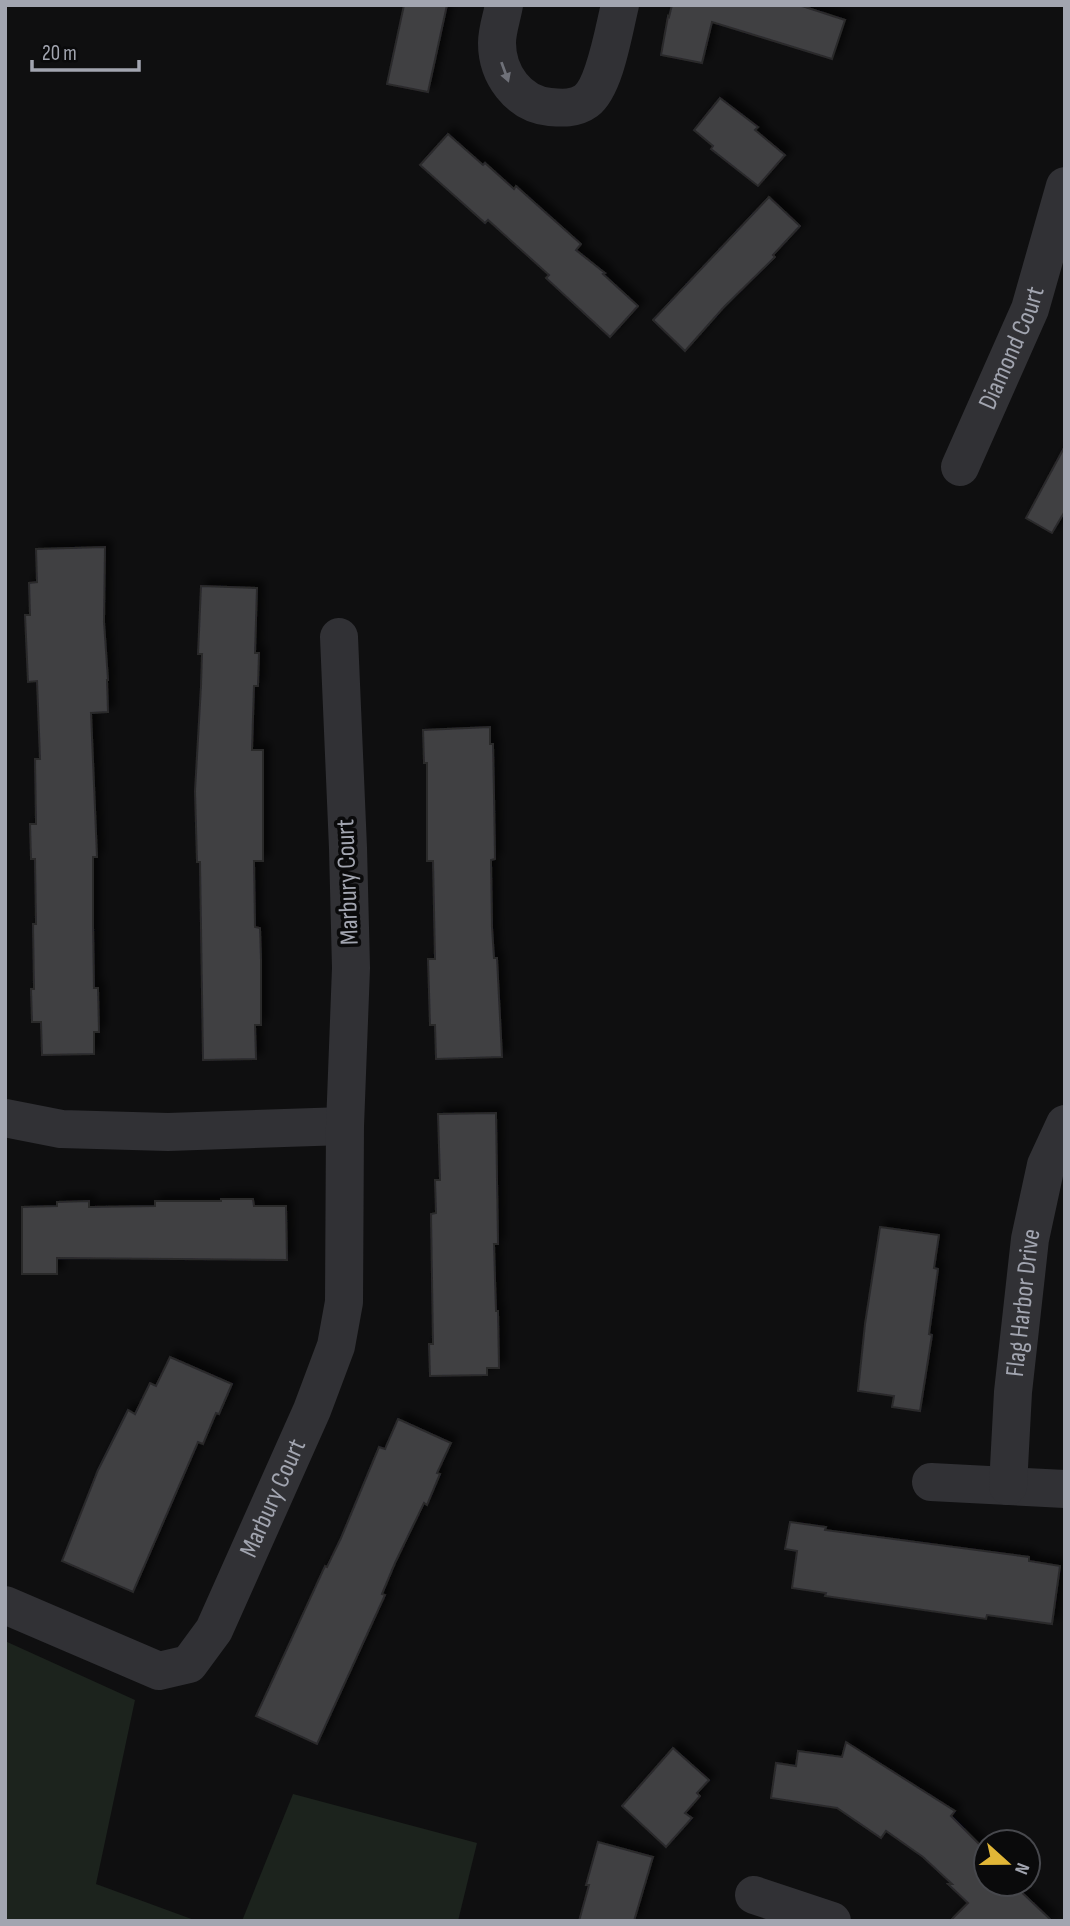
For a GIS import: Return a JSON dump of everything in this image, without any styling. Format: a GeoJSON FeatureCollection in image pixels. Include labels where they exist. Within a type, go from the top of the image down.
{"type":"FeatureCollection","features":[{"type":"Feature","properties":{"kind":"street"},"geometry":{"type":"LineString","coordinates":[[504,5],[497,44],[505,78],[519,95],[543,106],[566,109],[587,101],[602,78],[620,5]]}},
{"type":"Feature","properties":{"kind":"street","name":"Diamond Court"},"geometry":{"type":"LineString","coordinates":[[960,467],[1030,309],[1065,186]]}},
{"type":"Feature","properties":{"kind":"street","name":"Marbury Court"},"geometry":{"type":"LineString","coordinates":[[5,1605],[159,1671],[189,1664],[214,1630],[312,1410],[336,1346],[344,1302],[345,1126],[351,968],[339,637]]}},
{"type":"Feature","properties":{"kind":"street"},"geometry":{"type":"LineString","coordinates":[[5,1118],[61,1129],[168,1132],[345,1126]]}},
{"type":"Feature","properties":{"kind":"street","name":"Flag Harbor Drive"},"geometry":{"type":"LineString","coordinates":[[1008,1486],[1013,1392],[1030,1239],[1046,1165],[1065,1124]]}},
{"type":"Feature","properties":{"kind":"street"},"geometry":{"type":"LineString","coordinates":[[931,1482],[1065,1489]]}},
{"type":"Feature","properties":{"kind":"street"},"geometry":{"type":"LineString","coordinates":[[754,1895],[832,1921]]}},
{"type":"Feature","properties":{"kind":"shaded area"},"geometry":{"type":"Polygon","coordinates":[[[5,1641],[135,1700],[96,1884],[197,1921],[5,1921],[5,1641]]]}},
{"type":"Feature","properties":{"kind":"shaded area"},"geometry":{"type":"Polygon","coordinates":[[[293,1794],[477,1843],[458,1921],[242,1921],[293,1794]]]}},
{"type":"Feature","properties":{"kind":"building"},"geometry":{"type":"Polygon","coordinates":[[[404,5],[447,5],[428,92],[387,84],[404,5]]]}},
{"type":"Feature","properties":{"kind":"building"},"geometry":{"type":"Polygon","coordinates":[[[672,5],[799,5],[845,20],[832,59],[712,22],[702,63],[661,55],[672,5]]]}},
{"type":"Feature","properties":{"kind":"building"},"geometry":{"type":"Polygon","coordinates":[[[720,98],[758,127],[755,130],[785,155],[758,186],[711,149],[713,146],[694,130],[720,98]]]}},
{"type":"Feature","properties":{"kind":"building"},"geometry":{"type":"Polygon","coordinates":[[[448,134],[514,189],[516,186],[581,244],[576,250],[605,273],[603,274],[638,306],[610,337],[546,278],[549,275],[488,220],[485,223],[420,165],[448,134]]]}},
{"type":"Feature","properties":{"kind":"building"},"geometry":{"type":"Polygon","coordinates":[[[769,197],[800,226],[773,255],[775,257],[724,307],[685,351],[653,320],[769,197]]]}},
{"type":"Feature","properties":{"kind":"building"},"geometry":{"type":"Polygon","coordinates":[[[1065,446],[1065,511],[1052,533],[1026,518],[1065,446]]]}},
{"type":"Feature","properties":{"kind":"building"},"geometry":{"type":"Polygon","coordinates":[[[105,547],[104,622],[108,712],[91,713],[97,857],[93,857],[94,988],[98,988],[99,1032],[94,1032],[94,1054],[42,1055],[41,1022],[32,1022],[31,989],[34,989],[33,924],[36,924],[35,859],[31,859],[30,824],[36,824],[35,759],[40,759],[37,681],[28,682],[25,615],[30,615],[29,583],[37,582],[36,549],[105,547]]]}},
{"type":"Feature","properties":{"kind":"building"},"geometry":{"type":"Polygon","coordinates":[[[201,586],[257,588],[255,653],[259,653],[258,686],[254,686],[252,750],[263,750],[263,861],[254,861],[255,927],[260,928],[261,959],[261,1025],[255,1025],[256,1059],[203,1060],[200,862],[197,862],[195,791],[202,654],[198,654],[201,586]]]}},
{"type":"Feature","properties":{"kind":"building"},"geometry":{"type":"Polygon","coordinates":[[[490,727],[490,744],[493,744],[495,859],[491,860],[492,927],[494,958],[497,958],[502,1057],[436,1059],[435,1025],[430,1025],[428,959],[435,959],[433,861],[427,861],[427,763],[424,763],[423,730],[490,727]]]}},
{"type":"Feature","properties":{"kind":"building"},"geometry":{"type":"Polygon","coordinates":[[[496,1113],[498,1244],[494,1244],[499,1368],[487,1368],[487,1375],[430,1376],[429,1344],[433,1344],[431,1214],[436,1213],[435,1180],[440,1180],[438,1114],[496,1113]]]}},
{"type":"Feature","properties":{"kind":"building"},"geometry":{"type":"Polygon","coordinates":[[[253,1199],[254,1206],[286,1206],[287,1260],[57,1258],[57,1274],[22,1274],[22,1207],[57,1206],[57,1202],[89,1201],[89,1207],[155,1206],[155,1201],[253,1199]]]}},
{"type":"Feature","properties":{"kind":"building"},"geometry":{"type":"Polygon","coordinates":[[[880,1227],[939,1235],[934,1268],[938,1269],[929,1334],[932,1335],[920,1411],[892,1407],[894,1396],[858,1391],[880,1227]]]}},
{"type":"Feature","properties":{"kind":"building"},"geometry":{"type":"Polygon","coordinates":[[[170,1357],[232,1384],[203,1444],[198,1442],[133,1592],[62,1561],[98,1470],[128,1410],[135,1414],[150,1383],[156,1386],[170,1357]]]}},
{"type":"Feature","properties":{"kind":"building"},"geometry":{"type":"Polygon","coordinates":[[[398,1419],[451,1443],[437,1473],[440,1474],[427,1505],[424,1503],[395,1563],[382,1594],[385,1595],[317,1744],[256,1716],[325,1566],[327,1567],[341,1538],[379,1447],[385,1449],[398,1419]]]}},
{"type":"Feature","properties":{"kind":"building"},"geometry":{"type":"Polygon","coordinates":[[[790,1522],[826,1527],[825,1530],[1029,1557],[1029,1561],[1060,1566],[1052,1624],[987,1615],[986,1619],[825,1596],[826,1593],[792,1588],[797,1551],[785,1549],[790,1522]]]}},
{"type":"Feature","properties":{"kind":"building"},"geometry":{"type":"Polygon","coordinates":[[[846,1742],[955,1811],[951,1816],[972,1837],[972,1898],[1028,1898],[1052,1921],[950,1921],[968,1903],[923,1857],[886,1831],[881,1838],[837,1808],[771,1798],[776,1763],[796,1766],[798,1751],[842,1757],[846,1742]]]}},
{"type":"Feature","properties":{"kind":"building"},"geometry":{"type":"Polygon","coordinates":[[[673,1748],[709,1780],[697,1793],[700,1796],[685,1813],[692,1818],[666,1847],[622,1806],[673,1748]]]}},
{"type":"Feature","properties":{"kind":"building"},"geometry":{"type":"Polygon","coordinates":[[[598,1842],[653,1857],[634,1921],[579,1921],[598,1842]]]}}]}
